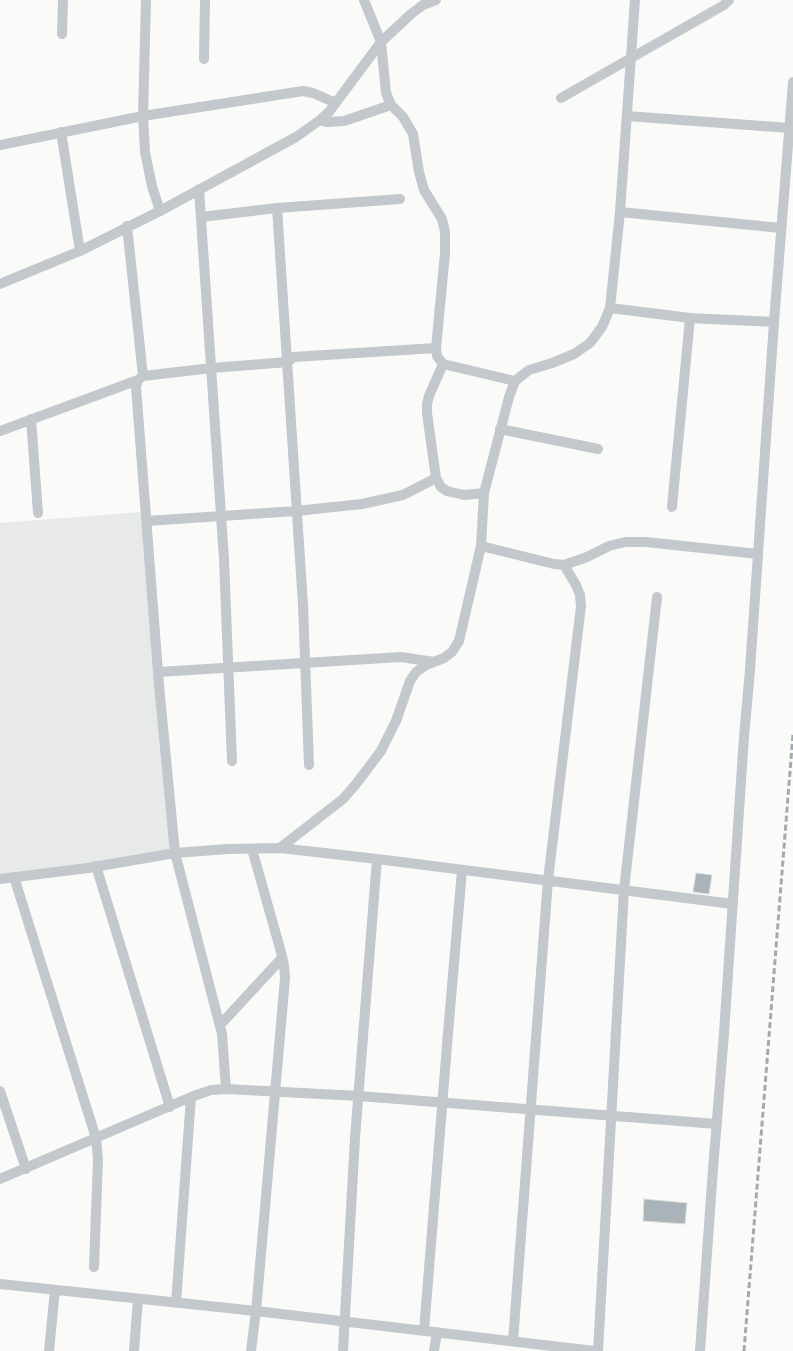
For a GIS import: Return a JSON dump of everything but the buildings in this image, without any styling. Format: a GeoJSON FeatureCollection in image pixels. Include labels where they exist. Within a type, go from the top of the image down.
{"type":"FeatureCollection","features":[{"type":"Feature","properties":{"kind":"street"},"geometry":{"type":"LineString","coordinates":[[62,34],[63,0]]}},
{"type":"Feature","properties":{"kind":"street"},"geometry":{"type":"LineString","coordinates":[[146,0],[142,116],[148,171],[160,211]]}},
{"type":"Feature","properties":{"kind":"street"},"geometry":{"type":"LineString","coordinates":[[204,0],[204,59]]}},
{"type":"Feature","properties":{"kind":"street"},"geometry":{"type":"LineString","coordinates":[[364,0],[381,42],[386,93],[391,105],[403,117],[413,134],[419,172],[424,190],[442,219],[446,232],[436,348],[437,356],[443,364],[515,381]]}},
{"type":"Feature","properties":{"kind":"street"},"geometry":{"type":"LineString","coordinates":[[0,284],[80,251],[127,226],[160,211],[296,137],[320,120],[336,103],[381,42],[411,14],[436,0]]}},
{"type":"Feature","properties":{"kind":"street"},"geometry":{"type":"LineString","coordinates":[[280,848],[343,799],[356,784],[381,751],[396,721],[410,681],[416,672],[426,665],[444,658],[452,652],[459,641],[481,546],[484,493],[509,396],[515,381],[529,370],[574,354],[590,343],[602,327],[610,308],[620,212],[635,0]]}},
{"type":"Feature","properties":{"kind":"street"},"geometry":{"type":"LineString","coordinates":[[561,98],[724,5],[729,0]]}},
{"type":"Feature","properties":{"kind":"street"},"geometry":{"type":"LineString","coordinates":[[700,1351],[716,1124],[725,1026],[743,745],[750,670],[774,322],[793,82]]}},
{"type":"Feature","properties":{"kind":"street"},"geometry":{"type":"LineString","coordinates":[[0,145],[142,116],[303,92],[313,93],[336,103]]}},
{"type":"Feature","properties":{"kind":"street"},"geometry":{"type":"LineString","coordinates":[[320,120],[326,122],[344,121],[391,105]]}},
{"type":"Feature","properties":{"kind":"street"},"geometry":{"type":"LineString","coordinates":[[627,116],[789,128]]}},
{"type":"Feature","properties":{"kind":"street"},"geometry":{"type":"LineString","coordinates":[[60,132],[80,251]]}},
{"type":"Feature","properties":{"kind":"street"},"geometry":{"type":"LineString","coordinates":[[199,189],[221,516],[232,761]]}},
{"type":"Feature","properties":{"kind":"street"},"geometry":{"type":"LineString","coordinates":[[202,216],[277,208],[400,199]]}},
{"type":"Feature","properties":{"kind":"street"},"geometry":{"type":"LineString","coordinates":[[277,208],[303,605],[309,765]]}},
{"type":"Feature","properties":{"kind":"street"},"geometry":{"type":"LineString","coordinates":[[620,212],[781,228]]}},
{"type":"Feature","properties":{"kind":"street"},"geometry":{"type":"LineString","coordinates":[[127,226],[140,378],[135,394],[140,434],[158,672],[175,852],[207,981],[222,1034],[226,1089]]}},
{"type":"Feature","properties":{"kind":"street"},"geometry":{"type":"LineString","coordinates":[[610,308],[690,318],[774,322]]}},
{"type":"Feature","properties":{"kind":"street"},"geometry":{"type":"LineString","coordinates":[[672,507],[690,318]]}},
{"type":"Feature","properties":{"kind":"street"},"geometry":{"type":"LineString","coordinates":[[0,430],[140,378],[212,368],[288,362],[294,357],[436,348]]}},
{"type":"Feature","properties":{"kind":"street"},"geometry":{"type":"LineString","coordinates":[[443,364],[427,404],[436,478],[441,487],[447,491],[464,495],[484,493]]}},
{"type":"Feature","properties":{"kind":"street"},"geometry":{"type":"LineString","coordinates":[[31,419],[38,513]]}},
{"type":"Feature","properties":{"kind":"street"},"geometry":{"type":"LineString","coordinates":[[500,429],[598,449]]}},
{"type":"Feature","properties":{"kind":"street"},"geometry":{"type":"LineString","coordinates":[[146,521],[296,511],[362,504],[403,495],[436,478]]}},
{"type":"Feature","properties":{"kind":"street"},"geometry":{"type":"LineString","coordinates":[[481,546],[554,564],[564,565],[587,557],[609,546],[625,542],[646,542],[758,554]]}},
{"type":"Feature","properties":{"kind":"street"},"geometry":{"type":"LineString","coordinates":[[513,1341],[548,880],[581,606],[580,595],[576,585],[564,565]]}},
{"type":"Feature","properties":{"kind":"street"},"geometry":{"type":"LineString","coordinates":[[598,1351],[624,890],[658,597]]}},
{"type":"Feature","properties":{"kind":"street"},"geometry":{"type":"LineString","coordinates":[[158,672],[401,657],[434,662]]}},
{"type":"Feature","properties":{"kind":"street"},"geometry":{"type":"LineString","coordinates":[[0,879],[96,866],[175,852],[280,848],[733,904]]}},
{"type":"Feature","properties":{"kind":"street"},"geometry":{"type":"LineString","coordinates":[[251,1351],[256,1311],[284,978],[282,958],[252,849]]}},
{"type":"Feature","properties":{"kind":"street"},"geometry":{"type":"LineString","coordinates":[[343,1351],[359,1096],[377,859]]}},
{"type":"Feature","properties":{"kind":"street"},"geometry":{"type":"LineString","coordinates":[[96,866],[170,1106]]}},
{"type":"Feature","properties":{"kind":"street"},"geometry":{"type":"LineString","coordinates":[[424,1331],[462,870]]}},
{"type":"Feature","properties":{"kind":"street"},"geometry":{"type":"LineString","coordinates":[[14,877],[96,1138],[98,1160],[94,1267]]}},
{"type":"Feature","properties":{"kind":"street"},"geometry":{"type":"LineString","coordinates":[[220,1025],[282,958]]}},
{"type":"Feature","properties":{"kind":"street"},"geometry":{"type":"LineString","coordinates":[[0,1180],[191,1097],[211,1090],[226,1089],[359,1096],[716,1124]]}},
{"type":"Feature","properties":{"kind":"street"},"geometry":{"type":"LineString","coordinates":[[0,1091],[26,1169]]}},
{"type":"Feature","properties":{"kind":"street"},"geometry":{"type":"LineString","coordinates":[[176,1303],[191,1097]]}},
{"type":"Feature","properties":{"kind":"street"},"geometry":{"type":"LineString","coordinates":[[0,1284],[256,1311],[594,1351]]}},
{"type":"Feature","properties":{"kind":"street"},"geometry":{"type":"LineString","coordinates":[[49,1351],[55,1290]]}},
{"type":"Feature","properties":{"kind":"street"},"geometry":{"type":"LineString","coordinates":[[134,1351],[138,1298]]}},
{"type":"Feature","properties":{"kind":"street"},"geometry":{"type":"LineString","coordinates":[[434,1351],[437,1332]]}},
{"type":"Feature","properties":{"kind":"shaded area"},"geometry":{"type":"Polygon","coordinates":[[[141,512],[171,859],[0,877],[0,523],[141,512]]]}},
{"type":"Feature","properties":{"kind":"railway"},"geometry":{"type":"LineString","coordinates":[[744,1351],[793,734]]}}]}
